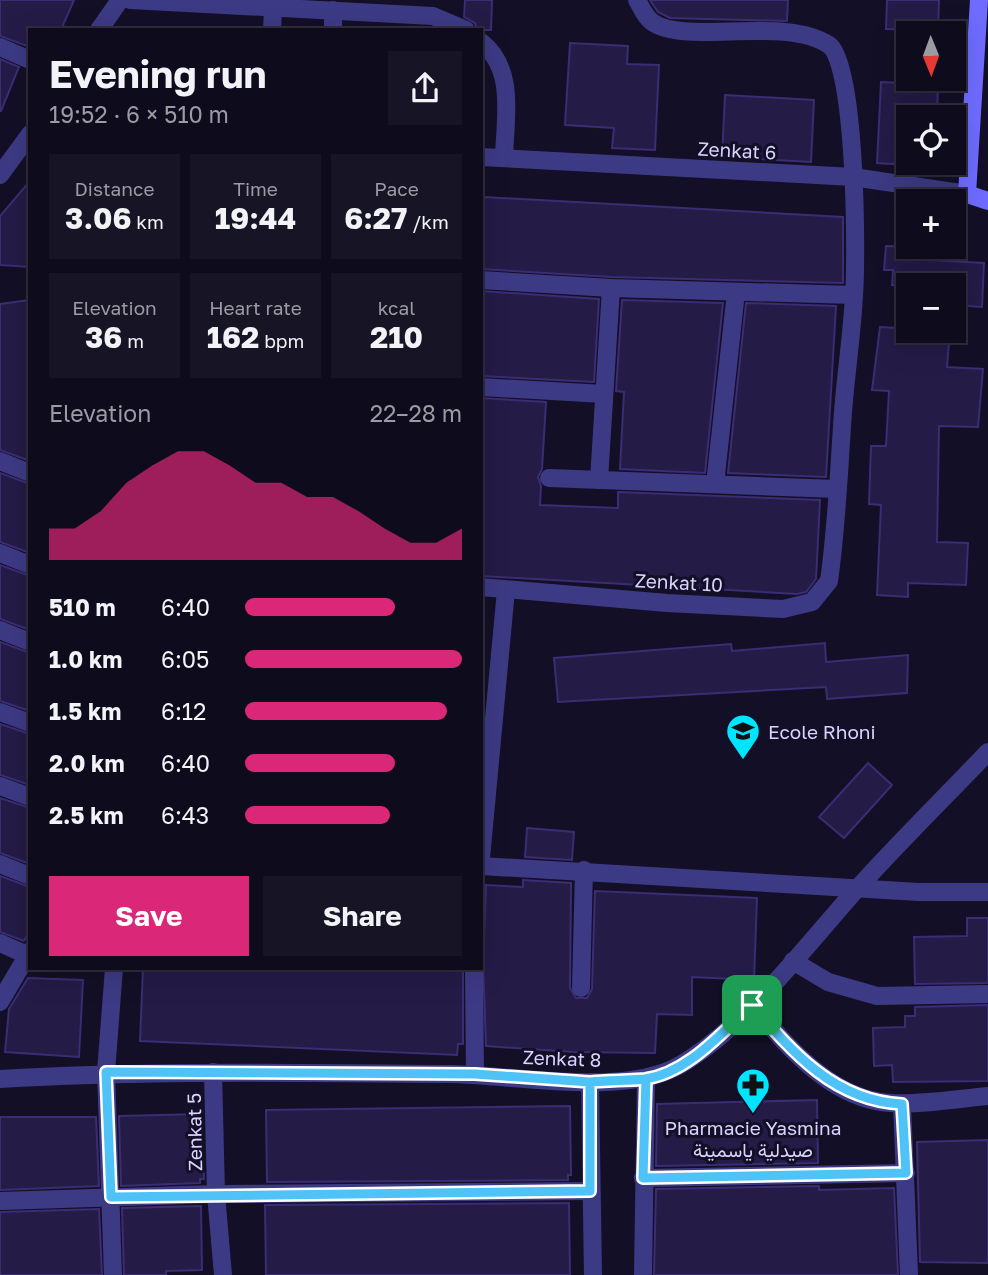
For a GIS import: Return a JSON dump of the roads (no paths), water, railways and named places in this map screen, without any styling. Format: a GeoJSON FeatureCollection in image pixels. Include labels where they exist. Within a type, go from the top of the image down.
{"type":"FeatureCollection","features":[{"type":"Feature","properties":{"kind":"main road"},"geometry":{"type":"LineString","coordinates":[[967,194],[979,0]]}},
{"type":"Feature","properties":{"kind":"main road","name":"Zenkat 6"},"geometry":{"type":"LineString","coordinates":[[967,194],[988,201]]}},
{"type":"Feature","properties":{"kind":"street"},"geometry":{"type":"LineString","coordinates":[[100,28],[121,0]]}},
{"type":"Feature","properties":{"kind":"street"},"geometry":{"type":"LineString","coordinates":[[130,0],[433,16],[461,28]]}},
{"type":"Feature","properties":{"kind":"street","name":"Zenkat 10"},"geometry":{"type":"LineString","coordinates":[[483,587],[667,603],[801,607],[812,602],[829,581],[854,295],[853,177],[844,83],[831,46],[808,36],[781,32],[670,29],[652,22],[637,0]]}},
{"type":"Feature","properties":{"kind":"street"},"geometry":{"type":"LineString","coordinates":[[272,28],[273,9]]}},
{"type":"Feature","properties":{"kind":"street"},"geometry":{"type":"LineString","coordinates":[[333,10],[333,28]]}},
{"type":"Feature","properties":{"kind":"street"},"geometry":{"type":"LineString","coordinates":[[483,43],[494,51],[506,76],[504,158]]}},
{"type":"Feature","properties":{"kind":"street"},"geometry":{"type":"LineString","coordinates":[[0,47],[28,59]]}},
{"type":"Feature","properties":{"kind":"street"},"geometry":{"type":"LineString","coordinates":[[0,175],[28,137]]}},
{"type":"Feature","properties":{"kind":"street","name":"Zenkat 6"},"geometry":{"type":"LineString","coordinates":[[483,157],[853,177],[967,194]]}},
{"type":"Feature","properties":{"kind":"street"},"geometry":{"type":"LineString","coordinates":[[483,280],[611,288],[854,295]]}},
{"type":"Feature","properties":{"kind":"street"},"geometry":{"type":"LineString","coordinates":[[599,480],[611,288]]}},
{"type":"Feature","properties":{"kind":"street"},"geometry":{"type":"LineString","coordinates":[[715,484],[736,292]]}},
{"type":"Feature","properties":{"kind":"street"},"geometry":{"type":"LineString","coordinates":[[483,387],[604,394]]}},
{"type":"Feature","properties":{"kind":"street"},"geometry":{"type":"LineString","coordinates":[[0,461],[28,472]]}},
{"type":"Feature","properties":{"kind":"street"},"geometry":{"type":"LineString","coordinates":[[549,478],[837,489]]}},
{"type":"Feature","properties":{"kind":"street"},"geometry":{"type":"LineString","coordinates":[[0,552],[28,564]]}},
{"type":"Feature","properties":{"kind":"street"},"geometry":{"type":"LineString","coordinates":[[483,815],[488,708],[506,590]]}},
{"type":"Feature","properties":{"kind":"street"},"geometry":{"type":"LineString","coordinates":[[0,630],[28,641]]}},
{"type":"Feature","properties":{"kind":"street"},"geometry":{"type":"LineString","coordinates":[[0,712],[28,722]]}},
{"type":"Feature","properties":{"kind":"street","name":"Zenkat 8"},"geometry":{"type":"LineString","coordinates":[[0,1079],[106,1072],[213,1072],[475,1074],[590,1082],[646,1079],[697,1055],[752,1005],[857,889],[988,752]]}},
{"type":"Feature","properties":{"kind":"street"},"geometry":{"type":"LineString","coordinates":[[0,786],[28,796]]}},
{"type":"Feature","properties":{"kind":"street"},"geometry":{"type":"LineString","coordinates":[[0,864],[28,875]]}},
{"type":"Feature","properties":{"kind":"street"},"geometry":{"type":"LineString","coordinates":[[483,866],[584,870],[857,889],[988,892]]}},
{"type":"Feature","properties":{"kind":"street"},"geometry":{"type":"LineString","coordinates":[[581,988],[584,870]]}},
{"type":"Feature","properties":{"kind":"street"},"geometry":{"type":"LineString","coordinates":[[0,943],[28,953],[0,1002]]}},
{"type":"Feature","properties":{"kind":"street"},"geometry":{"type":"LineString","coordinates":[[793,961],[828,982],[877,996],[988,994]]}},
{"type":"Feature","properties":{"kind":"street"},"geometry":{"type":"LineString","coordinates":[[113,1275],[106,1072],[114,970]]}},
{"type":"Feature","properties":{"kind":"street"},"geometry":{"type":"LineString","coordinates":[[474,970],[475,1074]]}},
{"type":"Feature","properties":{"kind":"street"},"geometry":{"type":"LineString","coordinates":[[752,1005],[802,1059],[827,1079],[861,1097],[902,1104],[988,1096]]}},
{"type":"Feature","properties":{"kind":"street","name":"Zenkat 5"},"geometry":{"type":"LineString","coordinates":[[213,1072],[216,1194],[223,1275]]}},
{"type":"Feature","properties":{"kind":"street"},"geometry":{"type":"LineString","coordinates":[[643,1275],[646,1079]]}},
{"type":"Feature","properties":{"kind":"street"},"geometry":{"type":"LineString","coordinates":[[590,1082],[593,1275]]}},
{"type":"Feature","properties":{"kind":"street"},"geometry":{"type":"LineString","coordinates":[[902,1104],[909,1275]]}},
{"type":"Feature","properties":{"kind":"street"},"geometry":{"type":"LineString","coordinates":[[643,1178],[906,1173]]}},
{"type":"Feature","properties":{"kind":"street"},"geometry":{"type":"LineString","coordinates":[[0,1201],[216,1194],[590,1191]]}},
{"type":"Feature","properties":{"kind":"place","name":"Ecole Rhoni"},"geometry":{"type":"Point","coordinates":[743,761]}},
{"type":"Feature","properties":{"kind":"place","name":"Pharmacie Yasmina صيدلية ياسمينة"},"geometry":{"type":"Point","coordinates":[753,1115]}}]}
